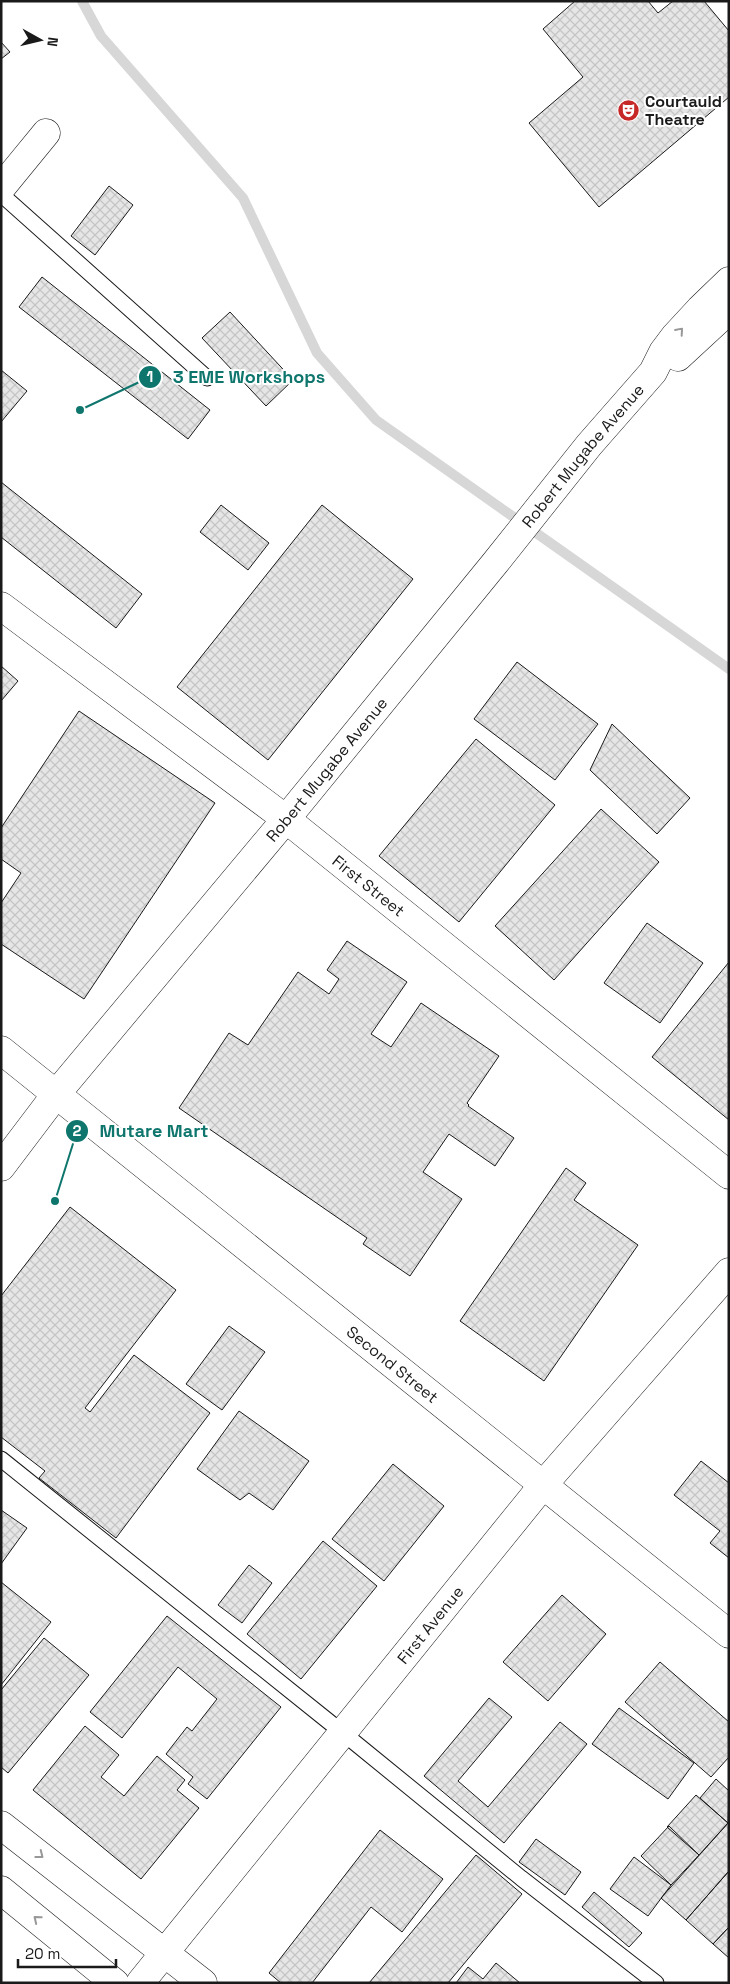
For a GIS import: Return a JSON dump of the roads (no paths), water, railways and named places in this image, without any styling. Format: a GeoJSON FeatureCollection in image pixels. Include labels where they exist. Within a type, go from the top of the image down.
{"type":"FeatureCollection","features":[{"type":"Feature","properties":{"kind":"main road"},"geometry":{"type":"LineString","coordinates":[[1,188],[46,134]]}},
{"type":"Feature","properties":{"kind":"main road","name":"Robert Mugabe Avenue"},"geometry":{"type":"LineString","coordinates":[[1,1167],[57,1093],[286,819],[589,445],[653,372],[663,352],[675,336],[729,281]]}},
{"type":"Feature","properties":{"kind":"main road","name":"Robert Mugabe Avenue"},"geometry":{"type":"LineString","coordinates":[[653,372],[673,361],[687,350],[729,310]]}},
{"type":"Feature","properties":{"kind":"main road","name":"First Street"},"geometry":{"type":"LineString","coordinates":[[1,606],[286,819],[729,1175]]}},
{"type":"Feature","properties":{"kind":"main road","name":"Second Street"},"geometry":{"type":"LineString","coordinates":[[1,1050],[57,1093],[729,1634]]}},
{"type":"Feature","properties":{"kind":"main road","name":"First Avenue"},"geometry":{"type":"LineString","coordinates":[[140,1983],[543,1485],[729,1272]]}},
{"type":"Feature","properties":{"kind":"main road"},"geometry":{"type":"LineString","coordinates":[[1,1825],[203,1983]]}},
{"type":"Feature","properties":{"kind":"main road"},"geometry":{"type":"LineString","coordinates":[[1,1890],[116,1983]]}},
{"type":"Feature","properties":{"kind":"lane"},"geometry":{"type":"LineString","coordinates":[[1,194],[207,378]]}},
{"type":"Feature","properties":{"kind":"lane"},"geometry":{"type":"LineString","coordinates":[[1,1459],[521,1878],[656,1983]]}},
{"type":"Feature","properties":{"kind":"waterway"},"geometry":{"type":"LineString","coordinates":[[82,1],[101,36],[243,198],[317,353],[376,420],[729,669]]}},
{"type":"Feature","properties":{"kind":"place","name":"Courtauld Theatre"},"geometry":{"type":"Point","coordinates":[629,110]}},
{"type":"Feature","properties":{"kind":"place","name":"3 EME Workshops"},"geometry":{"type":"Point","coordinates":[80,410]}},
{"type":"Feature","properties":{"kind":"place","name":"Mutare Mart"},"geometry":{"type":"Point","coordinates":[55,1201]}}]}
